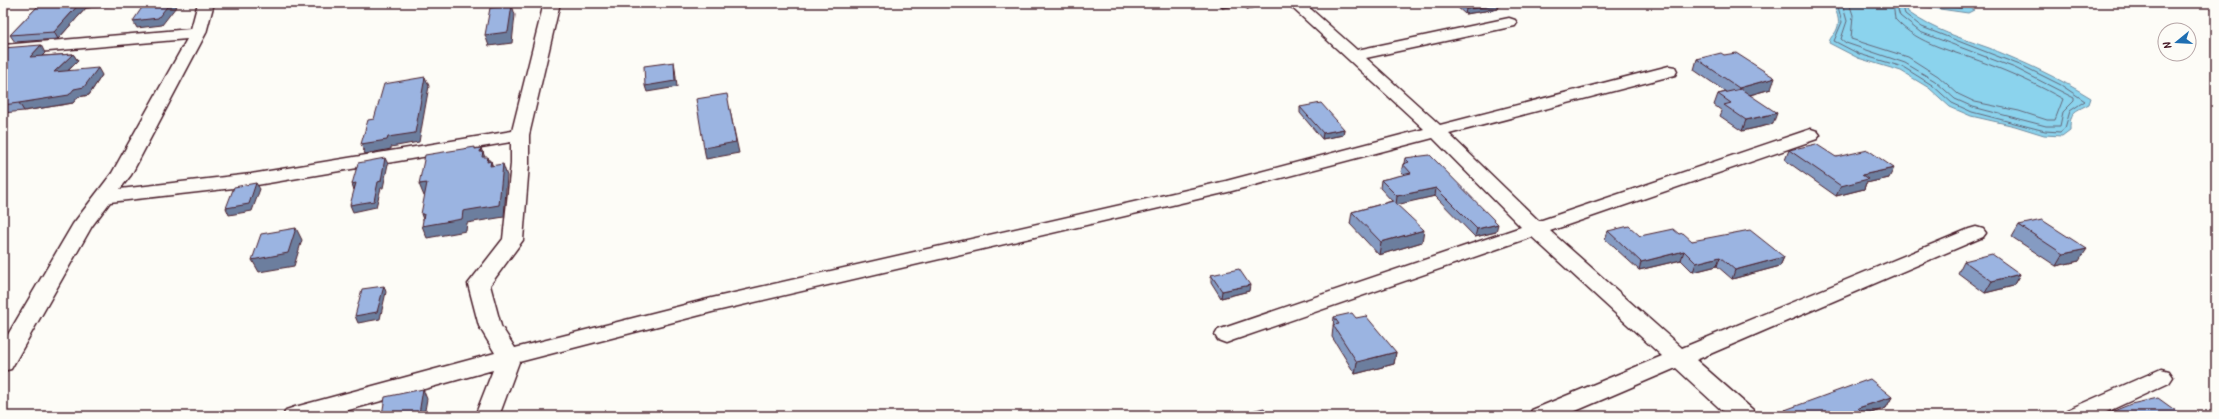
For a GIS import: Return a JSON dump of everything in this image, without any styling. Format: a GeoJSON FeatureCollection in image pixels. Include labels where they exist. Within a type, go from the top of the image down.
{"type":"FeatureCollection","features":[{"type":"Feature","properties":{"kind":"street"},"geometry":{"type":"LineString","coordinates":[[3,363],[83,224],[121,175],[198,33],[206,3]]}},
{"type":"Feature","properties":{"kind":"street"},"geometry":{"type":"LineString","coordinates":[[509,357],[490,326],[479,284],[513,240],[520,164],[520,135],[552,3]]}},
{"type":"Feature","properties":{"kind":"street"},"geometry":{"type":"LineString","coordinates":[[1295,3],[1437,132],[1536,230],[1744,416]]}},
{"type":"Feature","properties":{"kind":"street"},"geometry":{"type":"LineString","coordinates":[[1353,56],[1509,23]]}},
{"type":"Feature","properties":{"kind":"street"},"geometry":{"type":"LineString","coordinates":[[3,50],[198,33]]}},
{"type":"Feature","properties":{"kind":"street"},"geometry":{"type":"LineString","coordinates":[[295,416],[509,357],[712,305],[1228,186],[1669,71]]}},
{"type":"Feature","properties":{"kind":"street"},"geometry":{"type":"LineString","coordinates":[[104,197],[251,180],[520,135]]}},
{"type":"Feature","properties":{"kind":"street"},"geometry":{"type":"LineString","coordinates":[[1226,335],[1811,135]]}},
{"type":"Feature","properties":{"kind":"street"},"geometry":{"type":"LineString","coordinates":[[1541,416],[1678,357],[1976,233]]}},
{"type":"Feature","properties":{"kind":"street"},"geometry":{"type":"LineString","coordinates":[[487,416],[509,357]]}},
{"type":"Feature","properties":{"kind":"street"},"geometry":{"type":"LineString","coordinates":[[2076,416],[2160,377]]}},
{"type":"Feature","properties":{"kind":"water"},"geometry":{"type":"Polygon","coordinates":[[[1832,3],[1965,4],[1974,10],[1968,13],[1912,5],[1907,8],[1908,12],[1937,29],[2015,59],[2066,84],[2091,98],[2089,104],[2074,113],[2071,119],[2070,130],[2062,136],[2044,135],[2015,126],[1971,116],[1950,107],[1929,88],[1901,71],[1858,58],[1829,43],[1838,26],[1838,19],[1832,3]]]}},
{"type":"Feature","properties":{"kind":"building"},"geometry":{"type":"Polygon","coordinates":[[[41,3],[80,3],[54,32],[10,35],[41,3]]]}},
{"type":"Feature","properties":{"kind":"building"},"geometry":{"type":"Polygon","coordinates":[[[145,3],[170,3],[158,18],[133,21],[145,3]]]}},
{"type":"Feature","properties":{"kind":"building"},"geometry":{"type":"Polygon","coordinates":[[[1459,3],[1499,3],[1500,4],[1466,9],[1459,3]]]}},
{"type":"Feature","properties":{"kind":"building"},"geometry":{"type":"Polygon","coordinates":[[[512,5],[508,32],[485,35],[490,8],[512,5]]]}},
{"type":"Feature","properties":{"kind":"building"},"geometry":{"type":"Polygon","coordinates":[[[41,45],[30,57],[73,54],[54,72],[98,68],[84,87],[74,89],[69,95],[3,105],[3,48],[41,45]]]}},
{"type":"Feature","properties":{"kind":"building"},"geometry":{"type":"Polygon","coordinates":[[[1721,53],[1724,55],[1736,53],[1775,78],[1739,88],[1697,59],[1721,53]]]}},
{"type":"Feature","properties":{"kind":"building"},"geometry":{"type":"Polygon","coordinates":[[[674,62],[675,81],[645,86],[644,66],[674,62]]]}},
{"type":"Feature","properties":{"kind":"building"},"geometry":{"type":"Polygon","coordinates":[[[425,77],[415,133],[388,137],[387,140],[361,144],[368,120],[374,119],[384,84],[425,77]]]}},
{"type":"Feature","properties":{"kind":"building"},"geometry":{"type":"Polygon","coordinates":[[[1741,89],[1777,113],[1746,120],[1724,105],[1731,103],[1718,94],[1741,89]]]}},
{"type":"Feature","properties":{"kind":"building"},"geometry":{"type":"Polygon","coordinates":[[[727,94],[736,142],[704,148],[696,99],[727,94]]]}},
{"type":"Feature","properties":{"kind":"building"},"geometry":{"type":"Polygon","coordinates":[[[1321,103],[1344,129],[1323,133],[1300,107],[1321,103]]]}},
{"type":"Feature","properties":{"kind":"building"},"geometry":{"type":"Polygon","coordinates":[[[1816,144],[1836,157],[1868,150],[1894,168],[1862,175],[1868,179],[1841,186],[1789,150],[1816,144]]]}},
{"type":"Feature","properties":{"kind":"building"},"geometry":{"type":"Polygon","coordinates":[[[475,147],[475,149],[481,148],[480,152],[483,152],[482,157],[488,157],[487,162],[491,161],[490,166],[503,164],[499,205],[463,211],[462,219],[422,226],[424,214],[421,214],[427,183],[419,184],[425,155],[475,147]]]}},
{"type":"Feature","properties":{"kind":"building"},"geometry":{"type":"Polygon","coordinates":[[[1430,155],[1498,224],[1477,229],[1436,188],[1397,196],[1381,180],[1411,173],[1403,164],[1409,162],[1405,158],[1430,155]]]}},
{"type":"Feature","properties":{"kind":"building"},"geometry":{"type":"Polygon","coordinates":[[[385,158],[381,181],[378,182],[374,201],[350,205],[356,183],[352,184],[358,163],[385,158]]]}},
{"type":"Feature","properties":{"kind":"building"},"geometry":{"type":"Polygon","coordinates":[[[256,183],[249,204],[226,208],[234,187],[256,183]]]}},
{"type":"Feature","properties":{"kind":"building"},"geometry":{"type":"Polygon","coordinates":[[[1393,201],[1424,230],[1381,242],[1352,212],[1393,201]]]}},
{"type":"Feature","properties":{"kind":"building"},"geometry":{"type":"Polygon","coordinates":[[[2042,220],[2087,249],[2063,254],[2019,225],[2042,220]]]}},
{"type":"Feature","properties":{"kind":"building"},"geometry":{"type":"Polygon","coordinates":[[[1629,226],[1640,236],[1673,229],[1679,234],[1683,233],[1692,241],[1750,230],[1784,257],[1735,270],[1720,257],[1696,263],[1684,251],[1641,262],[1608,231],[1629,226]]]}},
{"type":"Feature","properties":{"kind":"building"},"geometry":{"type":"Polygon","coordinates":[[[296,228],[288,253],[252,260],[261,234],[296,228]]]}},
{"type":"Feature","properties":{"kind":"building"},"geometry":{"type":"Polygon","coordinates":[[[1992,254],[2020,274],[1992,281],[1964,261],[1992,254]]]}},
{"type":"Feature","properties":{"kind":"building"},"geometry":{"type":"Polygon","coordinates":[[[1239,269],[1250,285],[1222,291],[1211,275],[1239,269]]]}},
{"type":"Feature","properties":{"kind":"building"},"geometry":{"type":"Polygon","coordinates":[[[384,286],[377,312],[355,316],[362,289],[384,286]]]}},
{"type":"Feature","properties":{"kind":"building"},"geometry":{"type":"Polygon","coordinates":[[[1352,313],[1356,318],[1366,316],[1396,352],[1357,362],[1333,325],[1339,324],[1334,317],[1352,313]]]}},
{"type":"Feature","properties":{"kind":"building"},"geometry":{"type":"Polygon","coordinates":[[[1870,379],[1892,397],[1858,408],[1862,412],[1852,416],[1792,416],[1785,410],[1870,379]]]}},
{"type":"Feature","properties":{"kind":"building"},"geometry":{"type":"Polygon","coordinates":[[[423,389],[419,414],[407,416],[377,416],[382,415],[385,397],[423,389]]]}},
{"type":"Feature","properties":{"kind":"building"},"geometry":{"type":"Polygon","coordinates":[[[2158,398],[2183,416],[2104,415],[2131,404],[2158,398]]]}},
{"type":"Feature","properties":{"kind":"building"},"geometry":{"type":"Polygon","coordinates":[[[1264,408],[1269,416],[1230,416],[1264,408]]]}},
{"type":"Feature","properties":{"kind":"building"},"geometry":{"type":"Polygon","coordinates":[[[1956,414],[1958,416],[1947,416],[1956,414]]]}}]}
